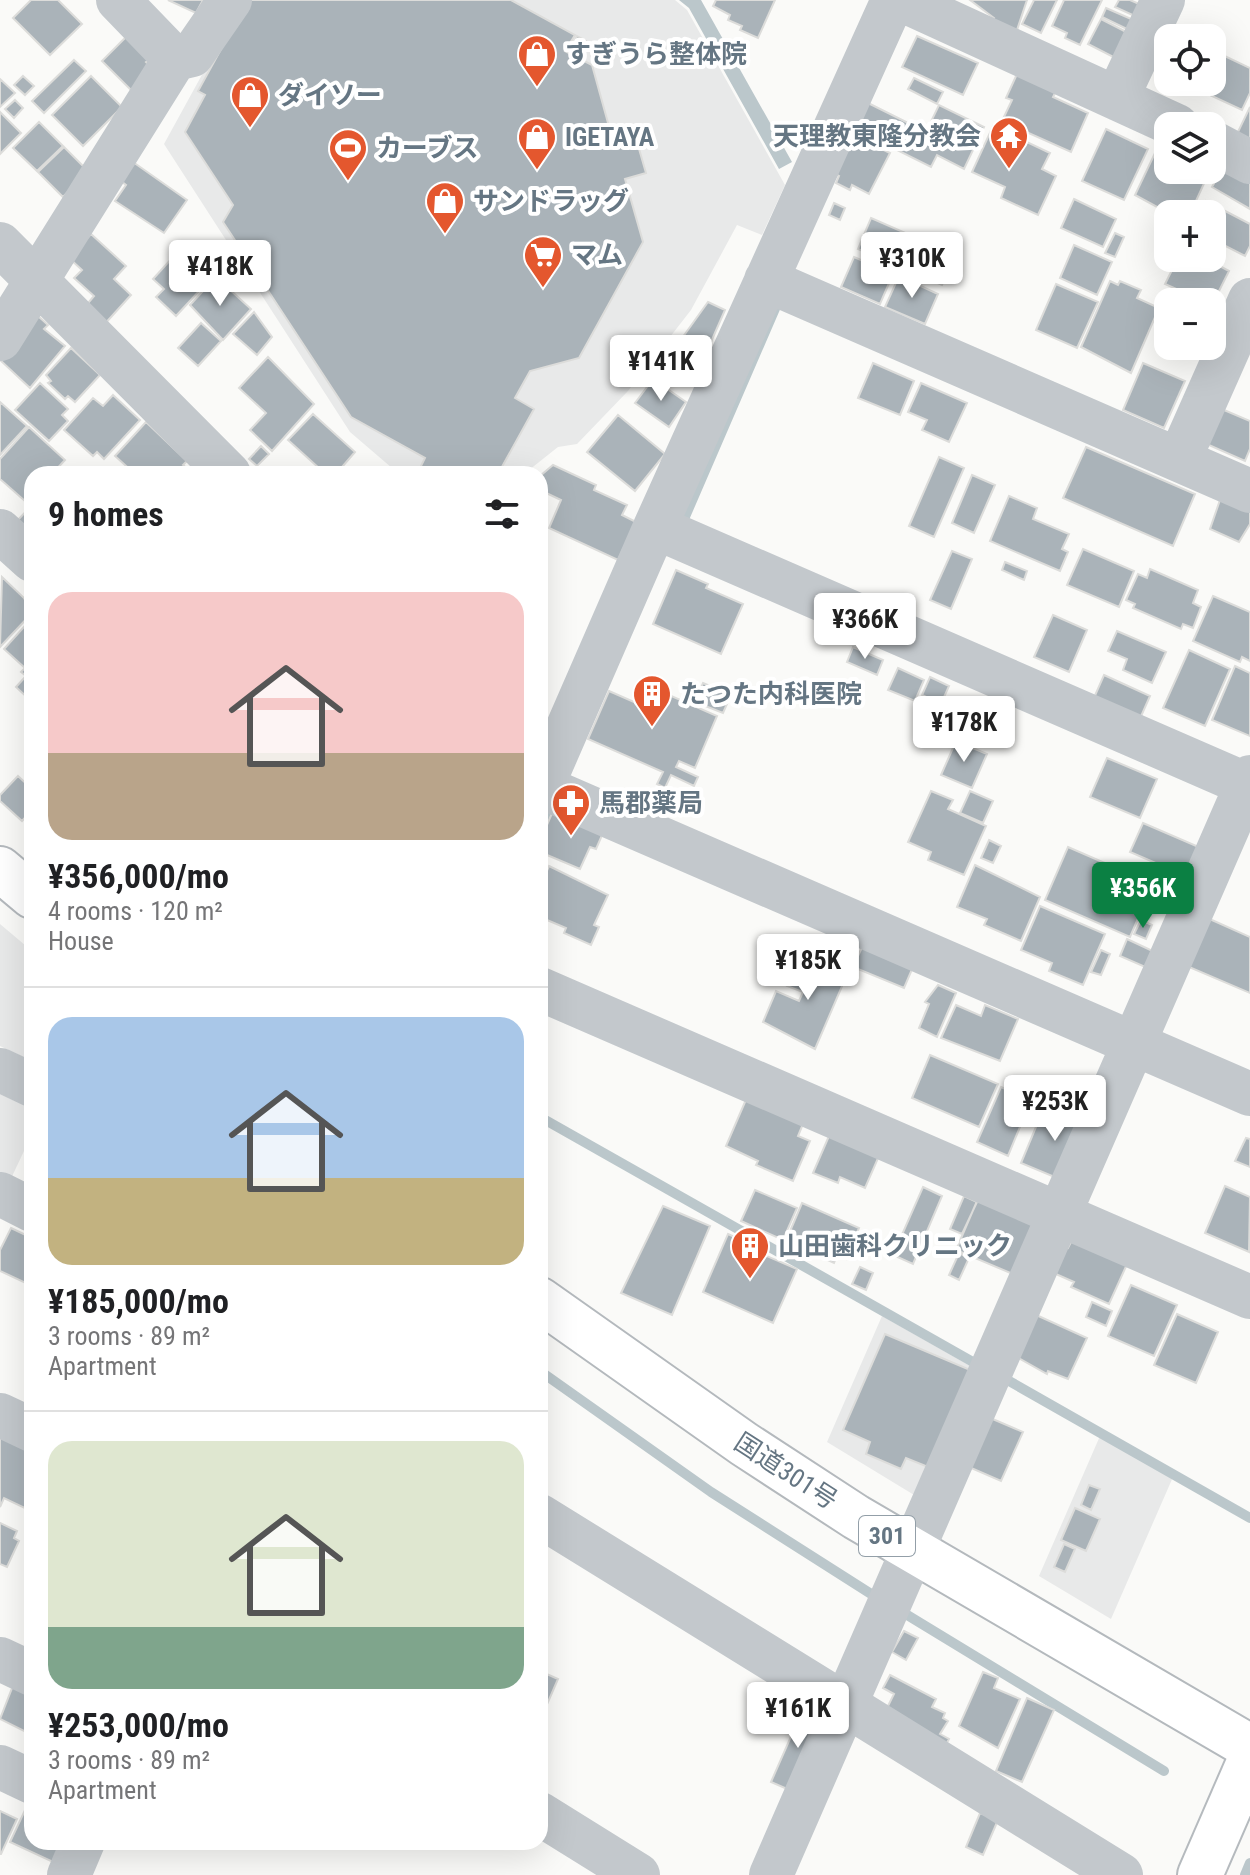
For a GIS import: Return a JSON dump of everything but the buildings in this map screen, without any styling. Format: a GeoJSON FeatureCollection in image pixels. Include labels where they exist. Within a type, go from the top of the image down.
{"type":"FeatureCollection","features":[{"type":"Feature","properties":{"kind":"main road"},"geometry":{"type":"LineString","coordinates":[[0,869],[24,889]]}},
{"type":"Feature","properties":{"kind":"main road","name":"国道301号"},"geometry":{"type":"LineString","coordinates":[[548,1306],[766,1459],[913,1551],[1250,1747]]}},
{"type":"Feature","properties":{"kind":"main road"},"geometry":{"type":"LineString","coordinates":[[1200,1875],[1250,1760]]}},
{"type":"Feature","properties":{"kind":"street"},"geometry":{"type":"LineString","coordinates":[[118,0],[175,59]]}},
{"type":"Feature","properties":{"kind":"street"},"geometry":{"type":"LineString","coordinates":[[0,339],[175,59],[192,55],[230,0]]}},
{"type":"Feature","properties":{"kind":"street"},"geometry":{"type":"LineString","coordinates":[[548,772],[893,0]]}},
{"type":"Feature","properties":{"kind":"street"},"geometry":{"type":"LineString","coordinates":[[902,0],[1154,115]]}},
{"type":"Feature","properties":{"kind":"street"},"geometry":{"type":"LineString","coordinates":[[1117,98],[1163,0]]}},
{"type":"Feature","properties":{"kind":"street"},"geometry":{"type":"LineString","coordinates":[[1226,149],[1250,162]]}},
{"type":"Feature","properties":{"kind":"street"},"geometry":{"type":"LineString","coordinates":[[0,244],[221,466]]}},
{"type":"Feature","properties":{"kind":"street"},"geometry":{"type":"LineString","coordinates":[[766,280],[1250,491]]}},
{"type":"Feature","properties":{"kind":"street"},"geometry":{"type":"LineString","coordinates":[[1179,460],[1250,300]]}},
{"type":"Feature","properties":{"kind":"street"},"geometry":{"type":"LineString","coordinates":[[655,527],[1249,783],[771,1875]]}},
{"type":"Feature","properties":{"kind":"street"},"geometry":{"type":"LineString","coordinates":[[0,531],[24,553]]}},
{"type":"Feature","properties":{"kind":"street"},"geometry":{"type":"LineString","coordinates":[[548,791],[1250,1094]]}},
{"type":"Feature","properties":{"kind":"street"},"geometry":{"type":"LineString","coordinates":[[548,992],[1250,1297]]}},
{"type":"Feature","properties":{"kind":"street"},"geometry":{"type":"LineString","coordinates":[[0,1070],[24,1081]]}},
{"type":"Feature","properties":{"kind":"street"},"geometry":{"type":"LineString","coordinates":[[0,1194],[24,1206]]}},
{"type":"Feature","properties":{"kind":"street"},"geometry":{"type":"LineString","coordinates":[[0,1415],[24,1426]]}},
{"type":"Feature","properties":{"kind":"street"},"geometry":{"type":"LineString","coordinates":[[548,1521],[1121,1875]]}},
{"type":"Feature","properties":{"kind":"street"},"geometry":{"type":"LineString","coordinates":[[0,1659],[24,1670]]}},
{"type":"Feature","properties":{"kind":"street"},"geometry":{"type":"LineString","coordinates":[[0,1767],[24,1778]]}},
{"type":"Feature","properties":{"kind":"street"},"geometry":{"type":"LineString","coordinates":[[548,1819],[638,1875]]}},
{"type":"Feature","properties":{"kind":"street"},"geometry":{"type":"LineString","coordinates":[[69,1875],[80,1850]]}},
{"type":"Feature","properties":{"kind":"shaded area"},"geometry":{"type":"Polygon","coordinates":[[[243,0],[675,0],[687,10],[785,185],[762,235],[737,225],[691,310],[628,391],[577,444],[558,447],[534,466],[390,466],[350,432],[164,144],[243,0]]]}},
{"type":"Feature","properties":{"kind":"shaded area"},"geometry":{"type":"Polygon","coordinates":[[[679,0],[701,0],[792,162],[779,169],[689,8],[679,0]]]}},
{"type":"Feature","properties":{"kind":"shaded area"},"geometry":{"type":"Polygon","coordinates":[[[772,292],[785,298],[686,527],[672,521],[772,292]]]}},
{"type":"Feature","properties":{"kind":"shaded area"},"geometry":{"type":"Polygon","coordinates":[[[0,924],[24,944],[24,1057],[0,1046],[0,924]]]}},
{"type":"Feature","properties":{"kind":"shaded area"},"geometry":{"type":"Polygon","coordinates":[[[0,1094],[24,1105],[24,1151],[7,1187],[0,1184],[0,1094]]]}},
{"type":"Feature","properties":{"kind":"shaded area"},"geometry":{"type":"Polygon","coordinates":[[[882,1316],[981,1372],[924,1501],[827,1442],[882,1316]]]}},
{"type":"Feature","properties":{"kind":"shaded area"},"geometry":{"type":"Polygon","coordinates":[[[1100,1436],[1173,1477],[1111,1619],[1039,1576],[1100,1436]]]}},
{"type":"Feature","properties":{"kind":"waterway"},"geometry":{"type":"LineString","coordinates":[[548,1122],[980,1366]]}},
{"type":"Feature","properties":{"kind":"waterway"},"geometry":{"type":"LineString","coordinates":[[548,1377],[711,1492],[879,1599]]}},
{"type":"Feature","properties":{"kind":"waterway"},"geometry":{"type":"LineString","coordinates":[[1002,1377],[1250,1518]]}},
{"type":"Feature","properties":{"kind":"waterway"},"geometry":{"type":"LineString","coordinates":[[899,1610],[1164,1771]]}},
{"type":"Feature","properties":{"kind":"waterway"},"geometry":{"type":"LineString","coordinates":[[1245,1875],[1250,1863]]}},
{"type":"Feature","properties":{"kind":"place","name":"すぎうら整体院"},"geometry":{"type":"Point","coordinates":[537,88]}},
{"type":"Feature","properties":{"kind":"place","name":"ダイソー"},"geometry":{"type":"Point","coordinates":[250,129]}},
{"type":"Feature","properties":{"kind":"place","name":"天理教東隆分教会"},"geometry":{"type":"Point","coordinates":[1009,170]}},
{"type":"Feature","properties":{"kind":"place","name":"IGETAYA"},"geometry":{"type":"Point","coordinates":[537,171]}},
{"type":"Feature","properties":{"kind":"place","name":"カーブス"},"geometry":{"type":"Point","coordinates":[348,182]}},
{"type":"Feature","properties":{"kind":"place","name":"サンドラッグ"},"geometry":{"type":"Point","coordinates":[445,235]}},
{"type":"Feature","properties":{"kind":"place","name":"マム"},"geometry":{"type":"Point","coordinates":[543,289]}},
{"type":"Feature","properties":{"kind":"place","name":"たつた内科医院"},"geometry":{"type":"Point","coordinates":[652,728]}},
{"type":"Feature","properties":{"kind":"place","name":"馬郡薬局"},"geometry":{"type":"Point","coordinates":[571,837]}},
{"type":"Feature","properties":{"kind":"place","name":"山田歯科クリニック"},"geometry":{"type":"Point","coordinates":[750,1280]}}]}
